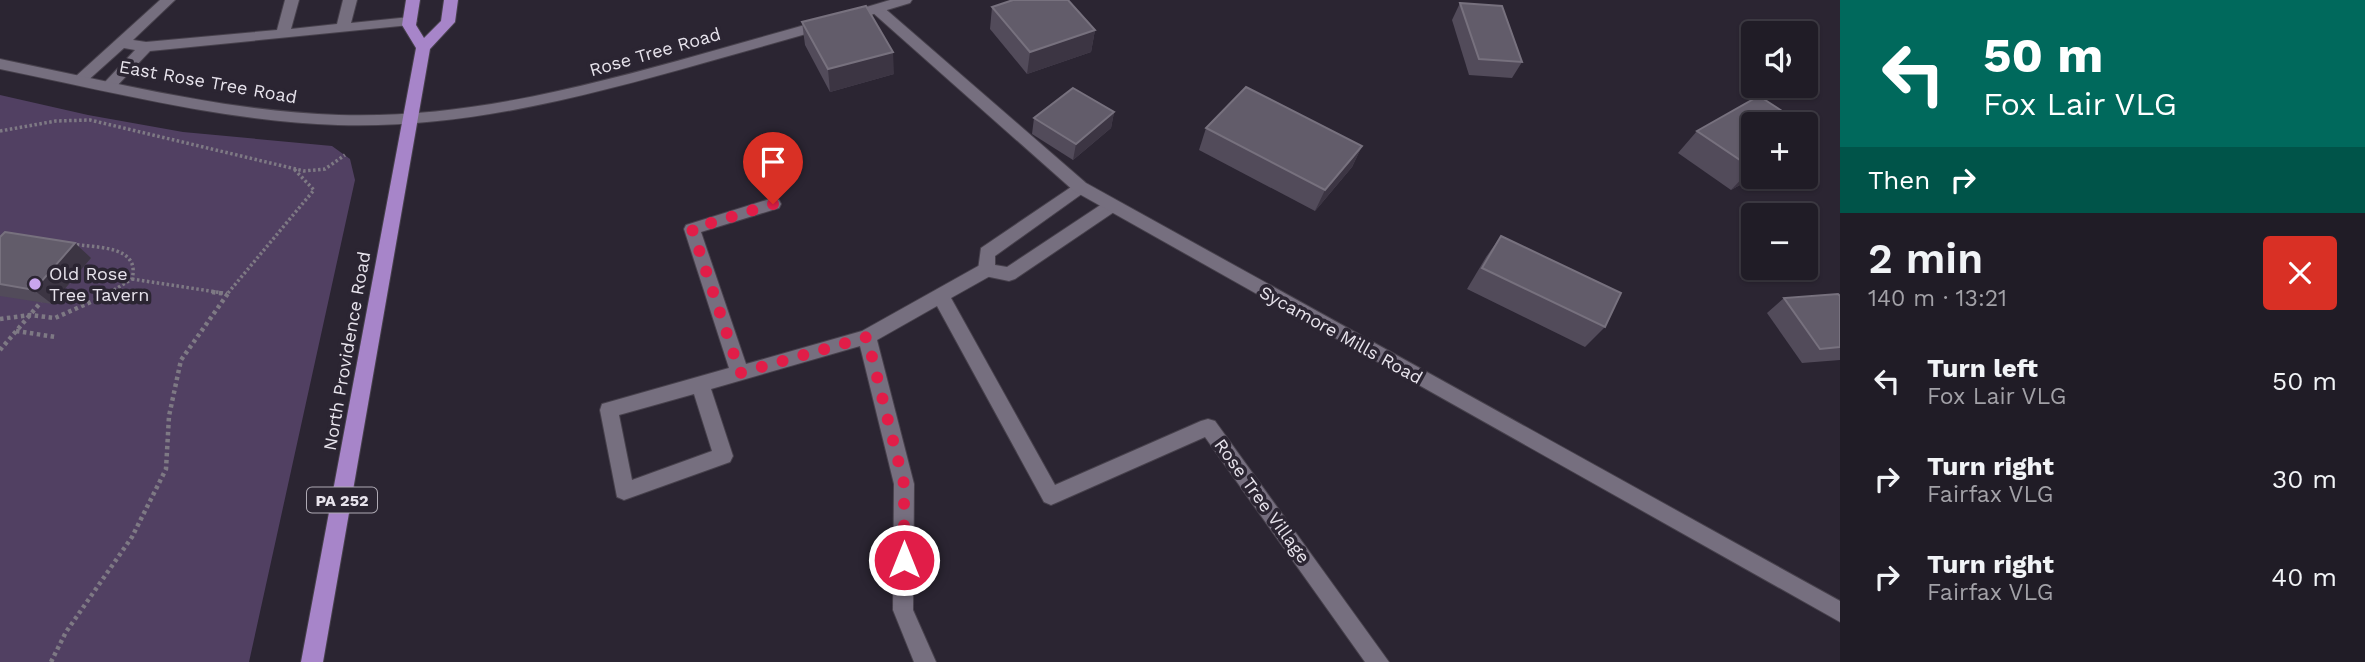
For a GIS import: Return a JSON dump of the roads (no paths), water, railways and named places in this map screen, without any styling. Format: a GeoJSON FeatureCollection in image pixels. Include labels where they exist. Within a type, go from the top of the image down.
{"type":"FeatureCollection","features":[{"type":"Feature","properties":{"kind":"main road"},"geometry":{"type":"LineString","coordinates":[[413,0],[409,26],[423,48],[448,22],[451,0]]}},
{"type":"Feature","properties":{"kind":"main road","name":"North Providence Road"},"geometry":{"type":"LineString","coordinates":[[312,662],[423,48]]}},
{"type":"Feature","properties":{"kind":"street"},"geometry":{"type":"LineString","coordinates":[[80,80],[124,43],[168,0]]}},
{"type":"Feature","properties":{"kind":"street","name":"Rose Tree Road"},"geometry":{"type":"LineString","coordinates":[[411,118],[472,113],[580,93],[905,0]]}},
{"type":"Feature","properties":{"kind":"street"},"geometry":{"type":"LineString","coordinates":[[343,27],[345,5]]}},
{"type":"Feature","properties":{"kind":"street"},"geometry":{"type":"LineString","coordinates":[[282,34],[290,6],[306,10]]}},
{"type":"Feature","properties":{"kind":"street","name":"Sycamore Mills Road"},"geometry":{"type":"LineString","coordinates":[[877,9],[1080,187],[1840,612]]}},
{"type":"Feature","properties":{"kind":"street"},"geometry":{"type":"LineString","coordinates":[[124,43],[146,47],[410,21]]}},
{"type":"Feature","properties":{"kind":"street"},"geometry":{"type":"LineString","coordinates":[[109,86],[146,47]]}},
{"type":"Feature","properties":{"kind":"street","name":"East Rose Tree Road"},"geometry":{"type":"LineString","coordinates":[[0,64],[285,117],[341,120],[411,118]]}},
{"type":"Feature","properties":{"kind":"street"},"geometry":{"type":"LineString","coordinates":[[986,270],[987,253],[1080,187]]}},
{"type":"Feature","properties":{"kind":"street"},"geometry":{"type":"LineString","coordinates":[[740,373],[692,229],[773,204]]}},
{"type":"Feature","properties":{"kind":"street"},"geometry":{"type":"LineString","coordinates":[[700,384],[723,456],[624,491],[609,410],[700,384],[867,337],[986,270],[1009,274],[1111,206]]}},
{"type":"Feature","properties":{"kind":"street","name":"Rose Tree Village"},"geometry":{"type":"LineString","coordinates":[[940,295],[1051,496],[1208,427],[1378,662]]}},
{"type":"Feature","properties":{"kind":"street"},"geometry":{"type":"LineString","coordinates":[[867,337],[904,484],[903,610],[925,662]]}},
{"type":"Feature","properties":{"kind":"place","name":"Old Rose Tree Tavern"},"geometry":{"type":"Point","coordinates":[35,284]}}]}
